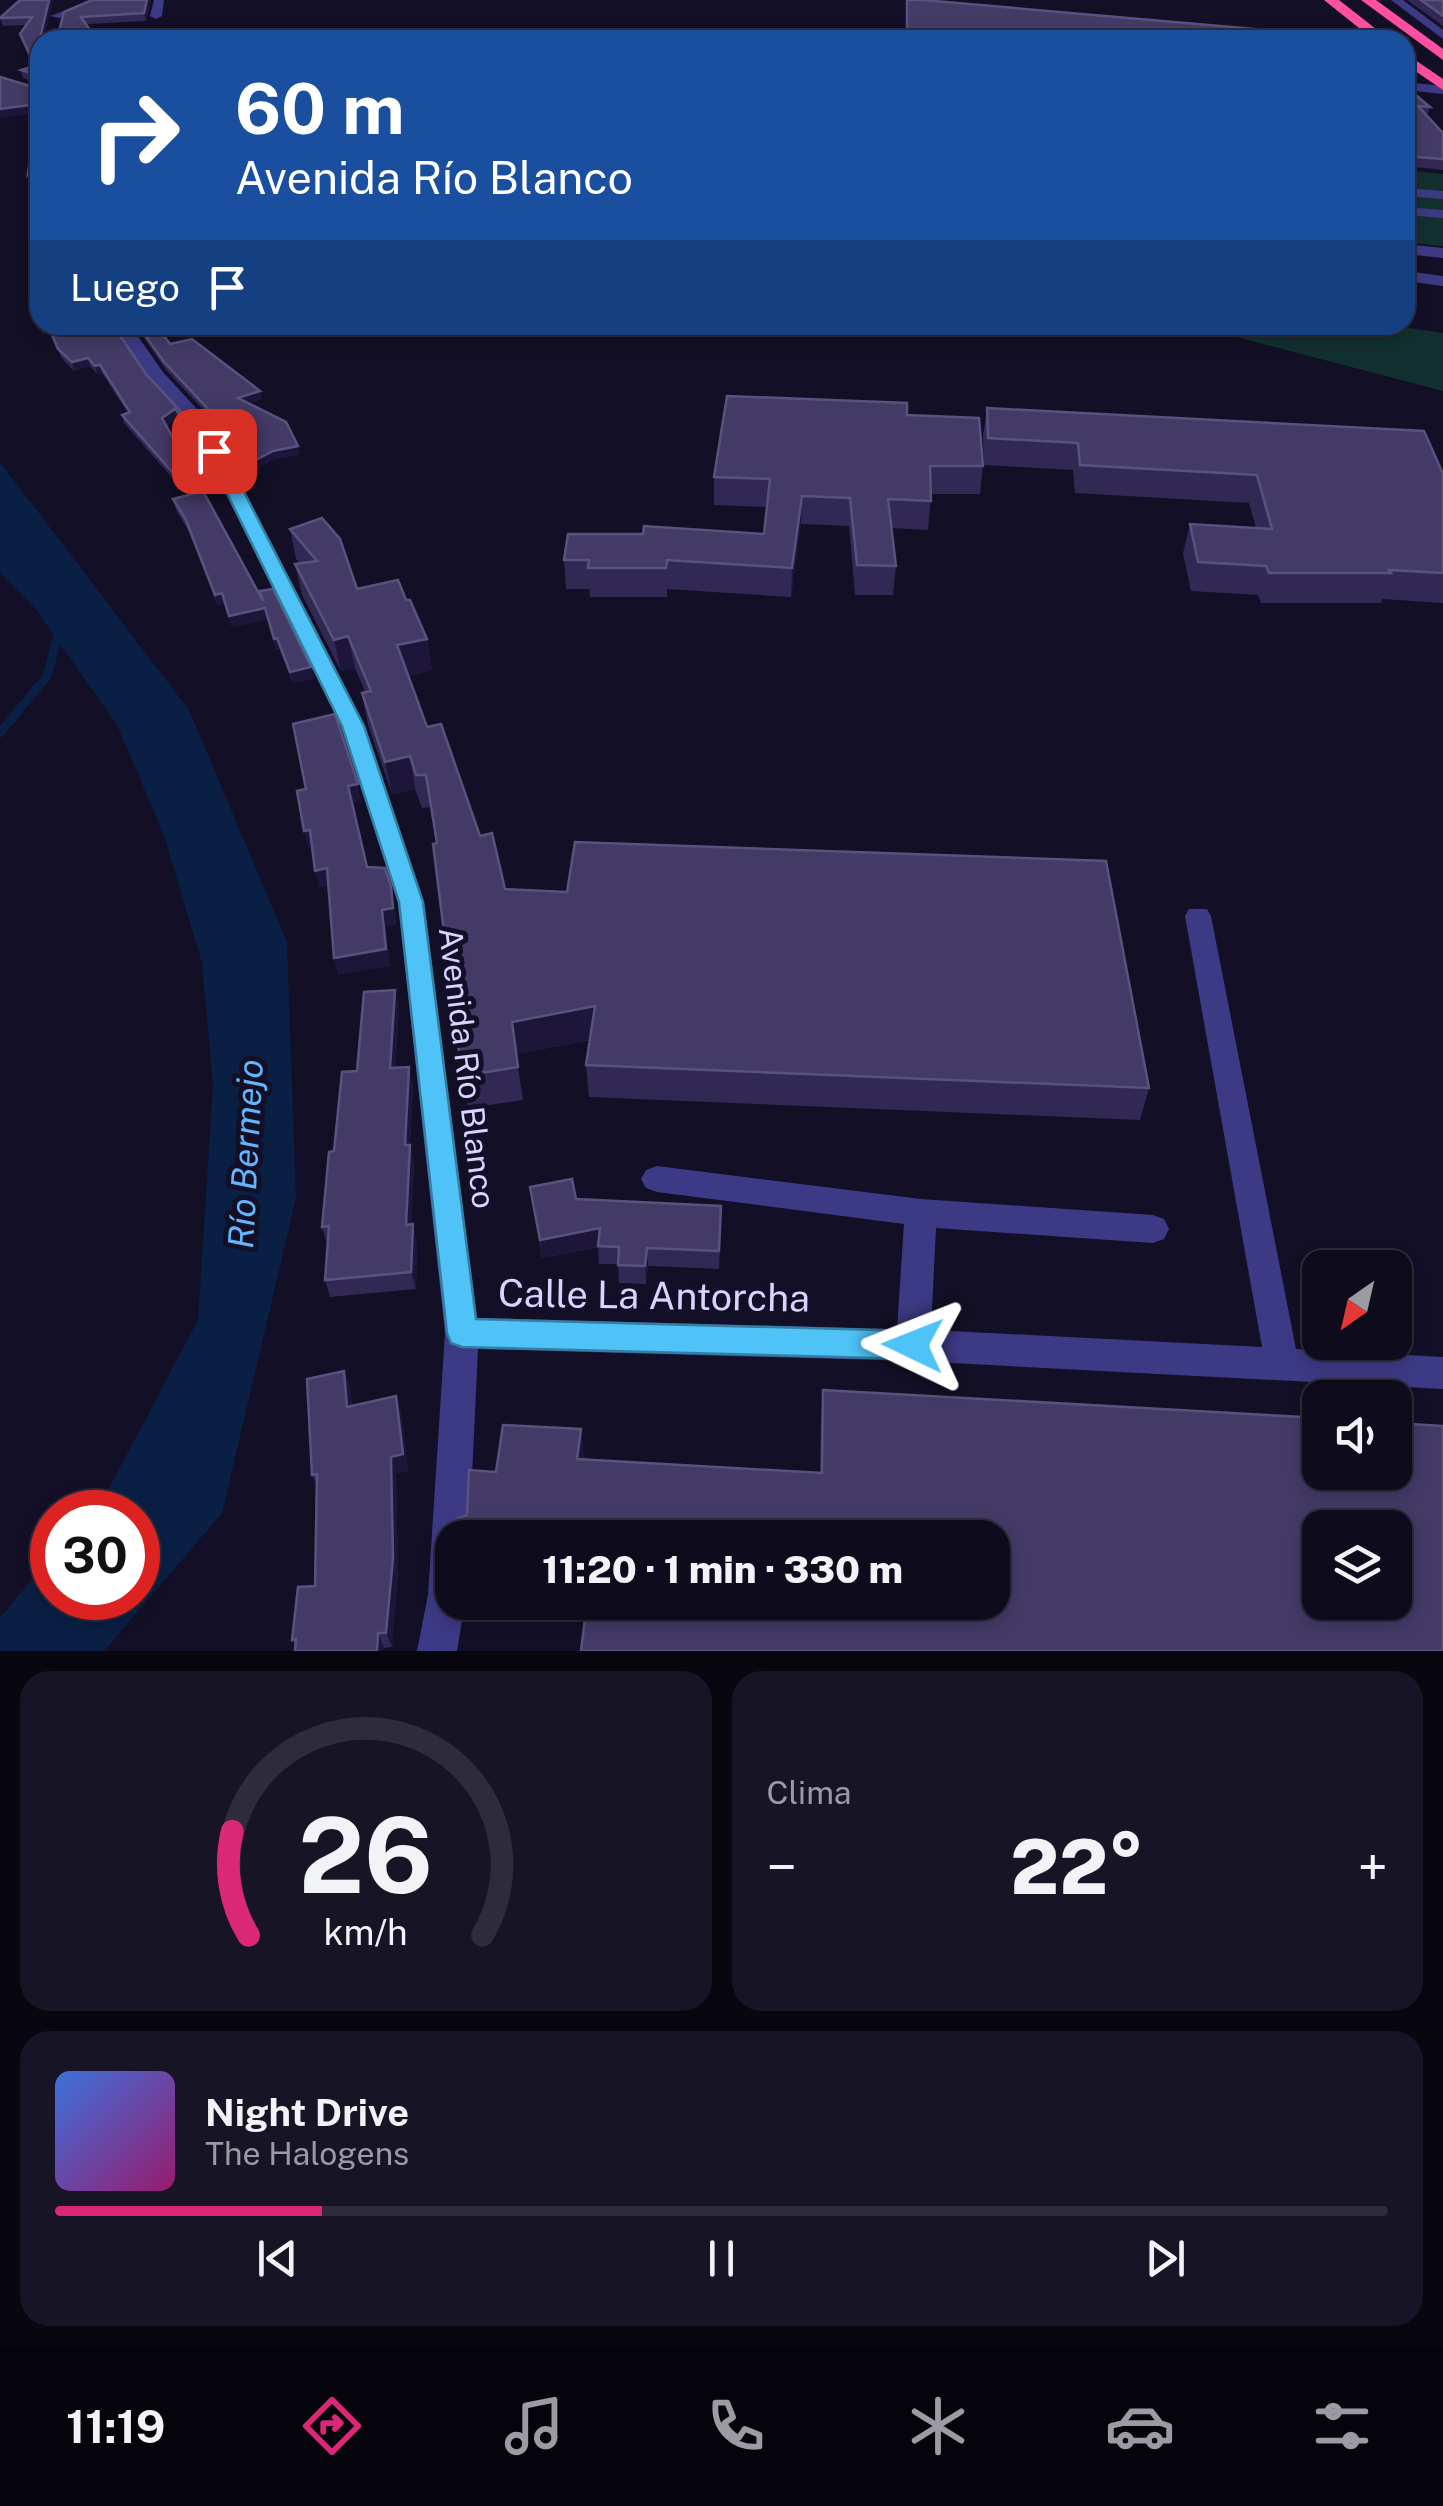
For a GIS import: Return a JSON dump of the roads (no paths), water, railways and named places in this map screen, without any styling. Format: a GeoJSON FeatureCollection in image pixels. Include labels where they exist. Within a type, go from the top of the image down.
{"type":"FeatureCollection","features":[{"type":"Feature","properties":{"kind":"highway"},"geometry":{"type":"LineString","coordinates":[[1331,0],[1370,30]]}},
{"type":"Feature","properties":{"kind":"highway"},"geometry":{"type":"LineString","coordinates":[[1368,0],[1408,30]]}},
{"type":"Feature","properties":{"kind":"highway"},"geometry":{"type":"LineString","coordinates":[[1415,35],[1443,56]]}},
{"type":"Feature","properties":{"kind":"highway"},"geometry":{"type":"LineString","coordinates":[[1415,65],[1443,88]]}},
{"type":"Feature","properties":{"kind":"street"},"geometry":{"type":"LineString","coordinates":[[62,0],[54,21],[106,0]]}},
{"type":"Feature","properties":{"kind":"street"},"geometry":{"type":"LineString","coordinates":[[156,16],[160,0]]}},
{"type":"Feature","properties":{"kind":"street"},"geometry":{"type":"LineString","coordinates":[[220,0],[243,3]]}},
{"type":"Feature","properties":{"kind":"street"},"geometry":{"type":"LineString","coordinates":[[1396,0],[1443,36]]}},
{"type":"Feature","properties":{"kind":"street"},"geometry":{"type":"LineString","coordinates":[[1415,14],[1443,14]]}},
{"type":"Feature","properties":{"kind":"street"},"geometry":{"type":"LineString","coordinates":[[1415,87],[1443,88]]}},
{"type":"Feature","properties":{"kind":"street"},"geometry":{"type":"LineString","coordinates":[[1415,193],[1443,195]]}},
{"type":"Feature","properties":{"kind":"street"},"geometry":{"type":"LineString","coordinates":[[1415,212],[1443,214]]}},
{"type":"Feature","properties":{"kind":"street"},"geometry":{"type":"LineString","coordinates":[[1415,233],[1443,236]]}},
{"type":"Feature","properties":{"kind":"street"},"geometry":{"type":"LineString","coordinates":[[1415,250],[1443,252]]}},
{"type":"Feature","properties":{"kind":"street"},"geometry":{"type":"LineString","coordinates":[[1415,277],[1443,281]]}},
{"type":"Feature","properties":{"kind":"street","name":"Avenida Río Blanco"},"geometry":{"type":"LineString","coordinates":[[129,335],[157,376],[198,420],[243,503],[359,744],[411,902],[462,1333],[447,1595],[437,1651]]}},
{"type":"Feature","properties":{"kind":"street"},"geometry":{"type":"LineString","coordinates":[[1198,916],[1282,1365]]}},
{"type":"Feature","properties":{"kind":"street"},"geometry":{"type":"LineString","coordinates":[[657,1179],[921,1214],[1153,1229]]}},
{"type":"Feature","properties":{"kind":"street"},"geometry":{"type":"LineString","coordinates":[[913,1345],[921,1214]]}},
{"type":"Feature","properties":{"kind":"street","name":"Calle La Antorcha"},"geometry":{"type":"LineString","coordinates":[[462,1333],[913,1345],[1443,1373]]}},
{"type":"Feature","properties":{"kind":"water","name":"Río Bermejo"},"geometry":{"type":"Polygon","coordinates":[[[0,462],[189,710],[287,942],[296,1198],[222,1513],[160,1586],[160,1490],[107,1490],[198,1320],[213,1085],[202,963],[164,835],[117,725],[34,607],[0,573],[0,462]]]}},
{"type":"Feature","properties":{"kind":"water"},"geometry":{"type":"Polygon","coordinates":[[[30,1582],[30,1620],[131,1620],[104,1651],[0,1651],[0,1618],[30,1582]]]}},
{"type":"Feature","properties":{"kind":"waterway"},"geometry":{"type":"LineString","coordinates":[[0,733],[47,676],[60,628]]}}]}
